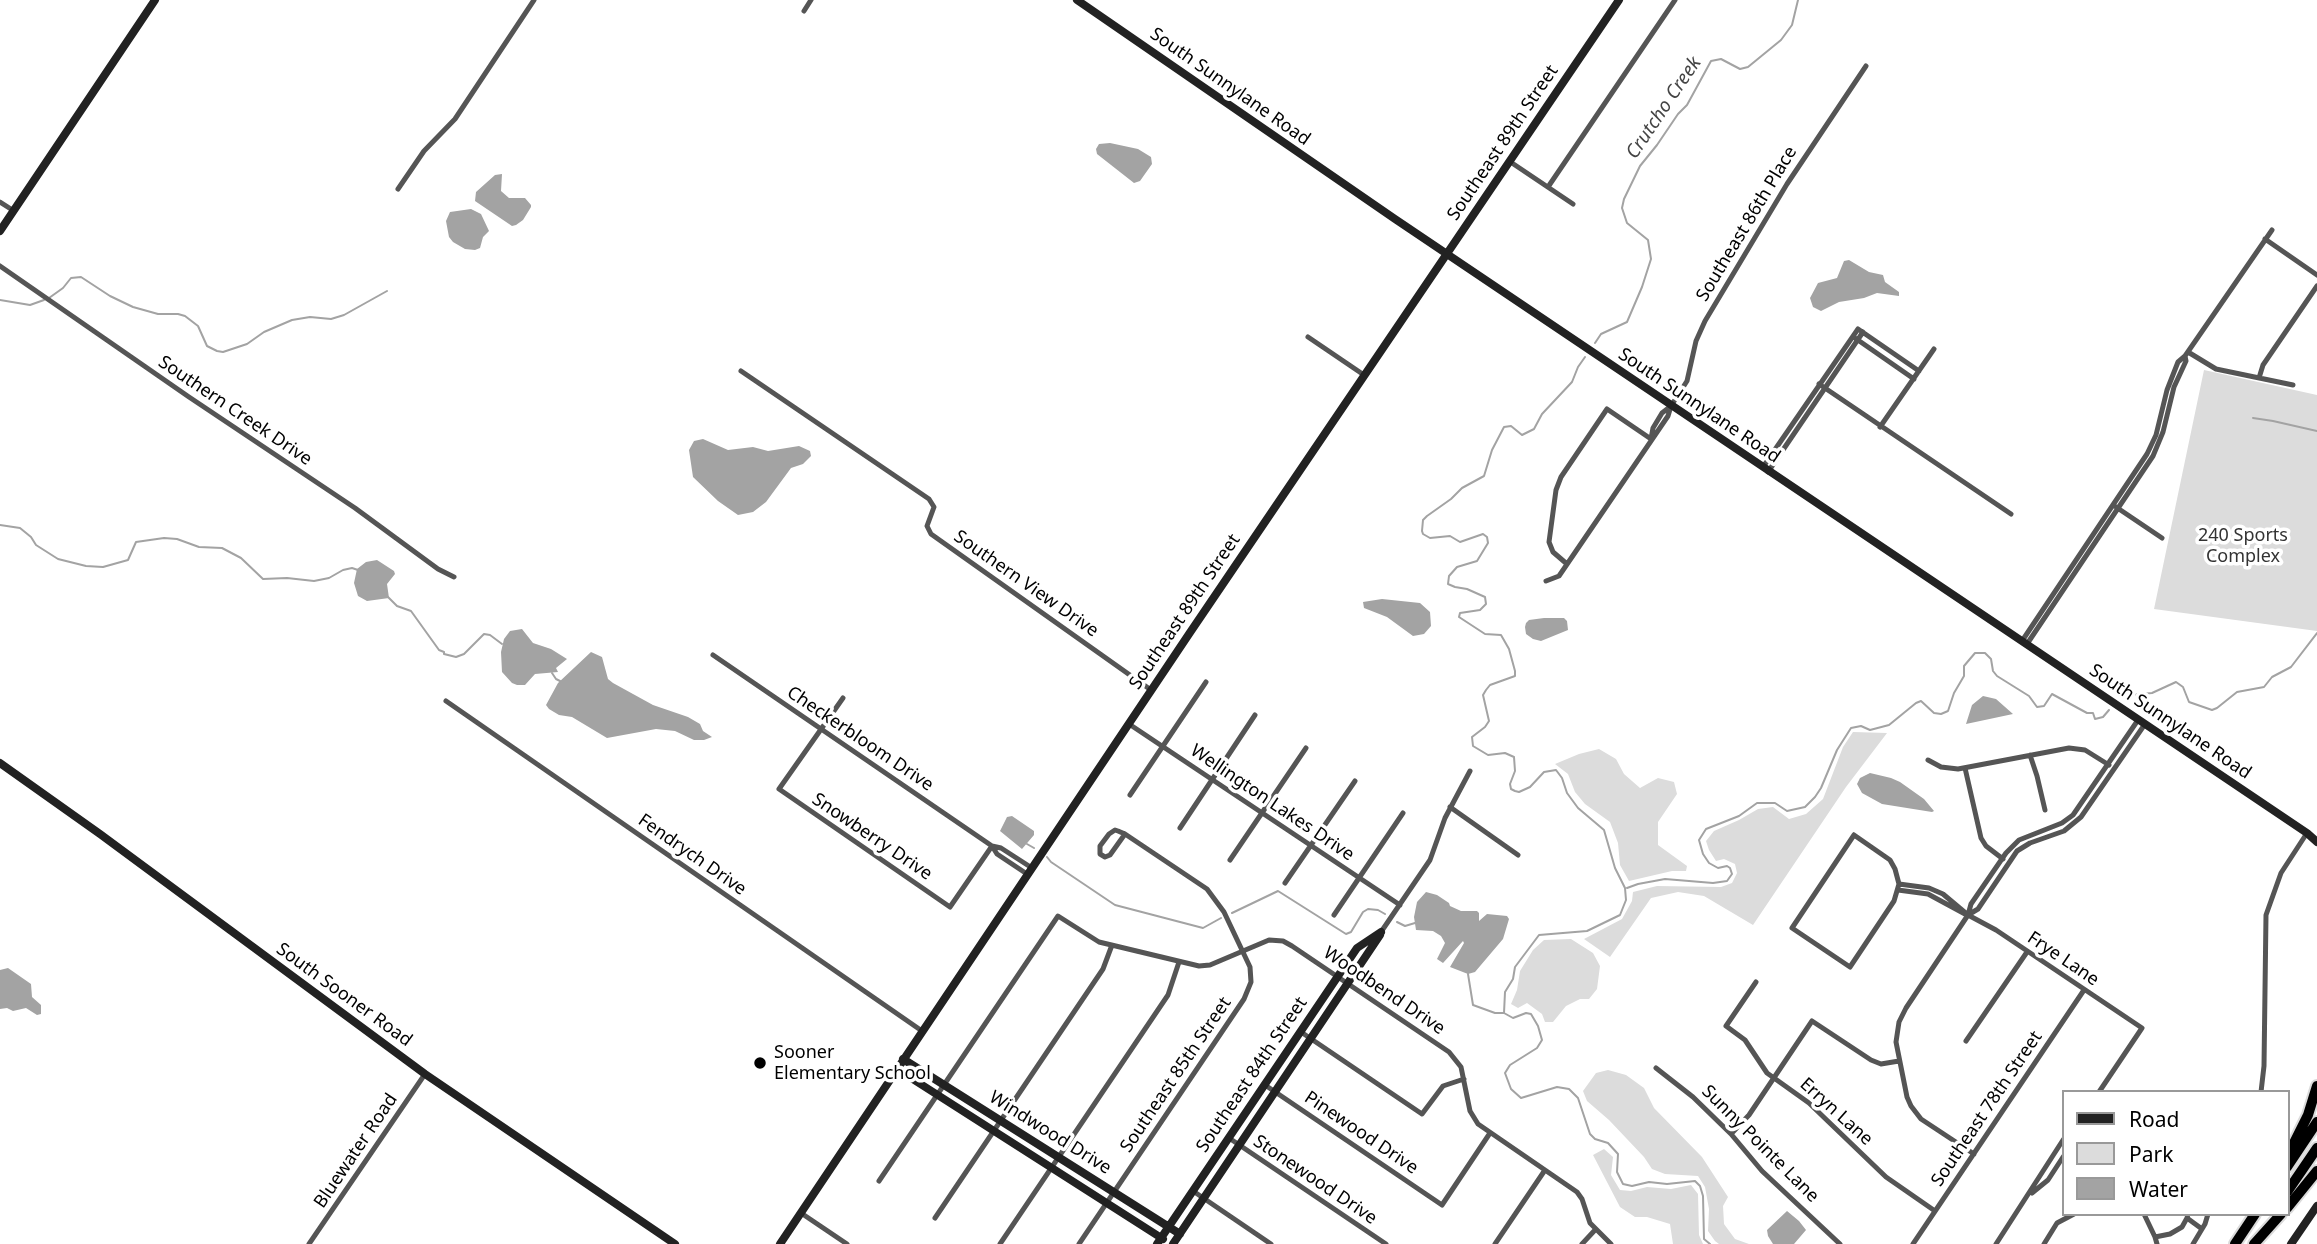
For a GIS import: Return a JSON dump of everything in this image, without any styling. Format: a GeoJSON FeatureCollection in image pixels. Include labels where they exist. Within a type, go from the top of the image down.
{"type":"FeatureCollection","features":[{"type":"Feature","properties":{"kind":"highway"},"geometry":{"type":"LineString","coordinates":[[2289,1153],[2308,1115],[2317,1086]]}},
{"type":"Feature","properties":{"kind":"highway"},"geometry":{"type":"LineString","coordinates":[[2289,1164],[2317,1122]]}},
{"type":"Feature","properties":{"kind":"highway"},"geometry":{"type":"LineString","coordinates":[[2289,1189],[2317,1148]]}},
{"type":"Feature","properties":{"kind":"highway"},"geometry":{"type":"LineString","coordinates":[[2289,1206],[2317,1171]]}},
{"type":"Feature","properties":{"kind":"highway"},"geometry":{"type":"LineString","coordinates":[[2235,1244],[2254,1216]]}},
{"type":"Feature","properties":{"kind":"highway"},"geometry":{"type":"LineString","coordinates":[[2254,1244],[2272,1216]]}},
{"type":"Feature","properties":{"kind":"highway"},"geometry":{"type":"LineString","coordinates":[[2254,1244],[2279,1216]]}},
{"type":"Feature","properties":{"kind":"street"},"geometry":{"type":"LineString","coordinates":[[0,231],[155,0]]}},
{"type":"Feature","properties":{"kind":"street"},"geometry":{"type":"LineString","coordinates":[[398,189],[424,151],[455,119],[534,0]]}},
{"type":"Feature","properties":{"kind":"street"},"geometry":{"type":"LineString","coordinates":[[804,11],[811,0]]}},
{"type":"Feature","properties":{"kind":"street","name":"South Sunnylane Road"},"geometry":{"type":"LineString","coordinates":[[1077,0],[1446,254],[2317,840]]}},
{"type":"Feature","properties":{"kind":"street","name":"Southeast 89th Street"},"geometry":{"type":"LineString","coordinates":[[780,1244],[1151,690],[1619,0]]}},
{"type":"Feature","properties":{"kind":"street"},"geometry":{"type":"LineString","coordinates":[[1548,187],[1675,0]]}},
{"type":"Feature","properties":{"kind":"street","name":"Southeast 86th Place"},"geometry":{"type":"LineString","coordinates":[[1546,580],[1559,576],[1668,416],[1671,406],[1687,381],[1696,341],[1705,321],[1787,184],[1866,66]]}},
{"type":"Feature","properties":{"kind":"street"},"geometry":{"type":"LineString","coordinates":[[1509,160],[1573,204]]}},
{"type":"Feature","properties":{"kind":"street"},"geometry":{"type":"LineString","coordinates":[[0,202],[14,211]]}},
{"type":"Feature","properties":{"kind":"street"},"geometry":{"type":"LineString","coordinates":[[2024,643],[2142,467],[2165,410],[2172,374],[2178,362],[2187,354],[2272,230]]}},
{"type":"Feature","properties":{"kind":"street"},"geometry":{"type":"LineString","coordinates":[[2265,239],[2317,275]]}},
{"type":"Feature","properties":{"kind":"street","name":"Southern Creek Drive"},"geometry":{"type":"LineString","coordinates":[[0,266],[188,397],[355,508],[438,569],[454,577]]}},
{"type":"Feature","properties":{"kind":"street"},"geometry":{"type":"LineString","coordinates":[[2259,378],[2263,365],[2317,286]]}},
{"type":"Feature","properties":{"kind":"street"},"geometry":{"type":"LineString","coordinates":[[1765,470],[1860,330],[1919,371]]}},
{"type":"Feature","properties":{"kind":"street"},"geometry":{"type":"LineString","coordinates":[[1308,337],[1364,375]]}},
{"type":"Feature","properties":{"kind":"street"},"geometry":{"type":"LineString","coordinates":[[1855,339],[1914,379]]}},
{"type":"Feature","properties":{"kind":"street"},"geometry":{"type":"LineString","coordinates":[[1880,426],[1934,349]]}},
{"type":"Feature","properties":{"kind":"street"},"geometry":{"type":"LineString","coordinates":[[2187,354],[2216,369],[2293,385]]}},
{"type":"Feature","properties":{"kind":"street","name":"Southern View Drive"},"geometry":{"type":"LineString","coordinates":[[741,370],[929,499],[934,507],[927,523],[931,534],[1151,690]]}},
{"type":"Feature","properties":{"kind":"street"},"geometry":{"type":"LineString","coordinates":[[1822,386],[2011,514]]}},
{"type":"Feature","properties":{"kind":"street"},"geometry":{"type":"LineString","coordinates":[[1567,564],[1553,552],[1549,542],[1556,490],[1561,477],[1607,409],[1651,439]]}},
{"type":"Feature","properties":{"kind":"street"},"geometry":{"type":"LineString","coordinates":[[2115,507],[2162,538]]}},
{"type":"Feature","properties":{"kind":"street","name":"Checkerbloom Drive"},"geometry":{"type":"LineString","coordinates":[[713,655],[992,846],[997,854],[1030,871]]}},
{"type":"Feature","properties":{"kind":"street"},"geometry":{"type":"LineString","coordinates":[[1130,795],[1206,682]]}},
{"type":"Feature","properties":{"kind":"street"},"geometry":{"type":"LineString","coordinates":[[822,728],[843,698]]}},
{"type":"Feature","properties":{"kind":"street","name":"Fendrych Drive"},"geometry":{"type":"LineString","coordinates":[[446,701],[922,1031]]}},
{"type":"Feature","properties":{"kind":"street"},"geometry":{"type":"LineString","coordinates":[[1180,828],[1255,715]]}},
{"type":"Feature","properties":{"kind":"street"},"geometry":{"type":"LineString","coordinates":[[1968,915],[1978,909],[2023,847],[2064,831],[2077,822],[2141,722]]}},
{"type":"Feature","properties":{"kind":"street","name":"Wellington Lakes Drive"},"geometry":{"type":"LineString","coordinates":[[1129,724],[1401,905]]}},
{"type":"Feature","properties":{"kind":"street","name":"Snowberry Drive"},"geometry":{"type":"LineString","coordinates":[[822,728],[779,789],[950,907],[992,846]]}},
{"type":"Feature","properties":{"kind":"street"},"geometry":{"type":"LineString","coordinates":[[1230,860],[1306,748]]}},
{"type":"Feature","properties":{"kind":"street"},"geometry":{"type":"LineString","coordinates":[[1928,760],[1941,767],[1965,768],[2075,748],[2091,753],[2112,766]]}},
{"type":"Feature","properties":{"kind":"street"},"geometry":{"type":"LineString","coordinates":[[2030,755],[2038,776],[2045,810]]}},
{"type":"Feature","properties":{"kind":"street","name":"South Sooner Road"},"geometry":{"type":"LineString","coordinates":[[0,763],[425,1074],[675,1244]]}},
{"type":"Feature","properties":{"kind":"street"},"geometry":{"type":"LineString","coordinates":[[1974,1154],[1913,1111],[1899,1062],[1896,1036],[1902,1015],[2002,859],[2019,840],[2068,820],[2112,766]]}},
{"type":"Feature","properties":{"kind":"street"},"geometry":{"type":"LineString","coordinates":[[1965,768],[1981,838],[1986,846],[2009,863]]}},
{"type":"Feature","properties":{"kind":"street","name":"Southeast 84th Street"},"geometry":{"type":"LineString","coordinates":[[1172,1244],[1430,860],[1450,807],[1470,771]]}},
{"type":"Feature","properties":{"kind":"street"},"geometry":{"type":"LineString","coordinates":[[1285,883],[1355,781]]}},
{"type":"Feature","properties":{"kind":"street"},"geometry":{"type":"LineString","coordinates":[[1450,807],[1518,855]]}},
{"type":"Feature","properties":{"kind":"street"},"geometry":{"type":"LineString","coordinates":[[1334,915],[1404,813]]}},
{"type":"Feature","properties":{"kind":"street"},"geometry":{"type":"LineString","coordinates":[[1112,831],[1125,834],[1110,855],[1105,858],[1100,855],[1100,846],[1112,831]]}},
{"type":"Feature","properties":{"kind":"street"},"geometry":{"type":"LineString","coordinates":[[2261,1090],[2264,1066],[2266,915],[2281,873],[2307,833]]}},
{"type":"Feature","properties":{"kind":"street","name":"Southeast 85th Street"},"geometry":{"type":"LineString","coordinates":[[1079,1244],[1248,992],[1251,972],[1224,912],[1212,894],[1125,834]]}},
{"type":"Feature","properties":{"kind":"street"},"geometry":{"type":"LineString","coordinates":[[1854,835],[1890,860],[1895,869],[1898,887],[1891,906],[1850,967],[1792,928],[1854,835]]}},
{"type":"Feature","properties":{"kind":"street","name":"Frye Lane"},"geometry":{"type":"LineString","coordinates":[[1898,887],[1928,894],[1968,915],[2027,951],[2141,1028],[2100,1090]]}},
{"type":"Feature","properties":{"kind":"street","name":"Woodbend Drive"},"geometry":{"type":"LineString","coordinates":[[944,1084],[1058,916],[1091,938],[1179,962],[1204,966],[1264,941],[1283,941],[1449,1052],[1458,1062],[1472,1115],[1478,1124],[1580,1195],[1588,1219],[1595,1230],[1611,1244]]}},
{"type":"Feature","properties":{"kind":"street","name":"Southeast 84th Street"},"geometry":{"type":"LineString","coordinates":[[1160,1241],[1357,948],[1381,932]]}},
{"type":"Feature","properties":{"kind":"street"},"geometry":{"type":"LineString","coordinates":[[935,1218],[1103,969],[1112,945]]}},
{"type":"Feature","properties":{"kind":"street"},"geometry":{"type":"LineString","coordinates":[[1966,1041],[2027,951]]}},
{"type":"Feature","properties":{"kind":"street"},"geometry":{"type":"LineString","coordinates":[[1000,1244],[1168,995],[1179,962]]}},
{"type":"Feature","properties":{"kind":"street","name":"Erryn Lane"},"geometry":{"type":"LineString","coordinates":[[1756,982],[1726,1026],[1745,1040],[1764,1070],[1809,1103],[1886,1177],[1935,1211]]}},
{"type":"Feature","properties":{"kind":"street","name":"Southeast 78th Street"},"geometry":{"type":"LineString","coordinates":[[1913,1244],[2084,990]]}},
{"type":"Feature","properties":{"kind":"street"},"geometry":{"type":"LineString","coordinates":[[1731,1134],[1749,1115],[1812,1021],[1871,1060],[1881,1064],[1899,1062]]}},
{"type":"Feature","properties":{"kind":"street"},"geometry":{"type":"LineString","coordinates":[[1301,1032],[1422,1114],[1443,1086],[1464,1079]]}},
{"type":"Feature","properties":{"kind":"street","name":"Windwood Drive"},"geometry":{"type":"LineString","coordinates":[[903,1059],[1180,1234]]}},
{"type":"Feature","properties":{"kind":"street","name":"Sunny Pointe Lane"},"geometry":{"type":"LineString","coordinates":[[1656,1068],[1685,1089],[1731,1134],[1762,1171],[1793,1197],[1840,1244]]}},
{"type":"Feature","properties":{"kind":"street","name":"Windwood Drive"},"geometry":{"type":"LineString","coordinates":[[897,1069],[1107,1203],[1160,1241],[1172,1244]]}},
{"type":"Feature","properties":{"kind":"street","name":"Bluewater Road"},"geometry":{"type":"LineString","coordinates":[[309,1244],[425,1074]]}},
{"type":"Feature","properties":{"kind":"street"},"geometry":{"type":"LineString","coordinates":[[879,1181],[944,1084]]}},
{"type":"Feature","properties":{"kind":"street","name":"Pinewood Drive"},"geometry":{"type":"LineString","coordinates":[[1265,1085],[1442,1205],[1490,1133]]}},
{"type":"Feature","properties":{"kind":"street","name":"Stonewood Drive"},"geometry":{"type":"LineString","coordinates":[[1229,1138],[1386,1244]]}},
{"type":"Feature","properties":{"kind":"street"},"geometry":{"type":"LineString","coordinates":[[1996,1244],[2062,1142]]}},
{"type":"Feature","properties":{"kind":"street"},"geometry":{"type":"LineString","coordinates":[[2030,1194],[2048,1180],[2062,1159]]}},
{"type":"Feature","properties":{"kind":"street"},"geometry":{"type":"LineString","coordinates":[[1495,1244],[1545,1170]]}},
{"type":"Feature","properties":{"kind":"street"},"geometry":{"type":"LineString","coordinates":[[1193,1191],[1271,1244]]}},
{"type":"Feature","properties":{"kind":"street"},"geometry":{"type":"LineString","coordinates":[[2291,1244],[2317,1206]]}},
{"type":"Feature","properties":{"kind":"street"},"geometry":{"type":"LineString","coordinates":[[800,1213],[847,1244]]}},
{"type":"Feature","properties":{"kind":"street"},"geometry":{"type":"LineString","coordinates":[[2043,1244],[2057,1223],[2070,1216]]}},
{"type":"Feature","properties":{"kind":"street"},"geometry":{"type":"LineString","coordinates":[[2145,1216],[2156,1241],[2182,1227],[2188,1216],[2202,1229]]}},
{"type":"Feature","properties":{"kind":"street"},"geometry":{"type":"LineString","coordinates":[[2193,1244],[2207,1216]]}},
{"type":"Feature","properties":{"kind":"street"},"geometry":{"type":"LineString","coordinates":[[1582,1244],[1595,1230]]}},
{"type":"Feature","properties":{"kind":"green space","name":"240 Sports Complex"},"geometry":{"type":"Polygon","coordinates":[[[2204,370],[2317,395],[2317,631],[2154,609],[2204,370]]]}},
{"type":"Feature","properties":{"kind":"green space"},"geometry":{"type":"Polygon","coordinates":[[[1853,732],[1887,733],[1846,787],[1753,925],[1704,896],[1678,892],[1651,898],[1610,957],[1584,939],[1622,919],[1632,901],[1633,892],[1657,886],[1721,887],[1732,883],[1737,873],[1735,864],[1724,859],[1716,861],[1709,850],[1706,841],[1714,831],[1758,809],[1773,807],[1789,819],[1806,814],[1823,799],[1843,747],[1853,732]]]}},
{"type":"Feature","properties":{"kind":"green space"},"geometry":{"type":"Polygon","coordinates":[[[1599,749],[1616,759],[1624,774],[1640,788],[1658,778],[1674,782],[1677,794],[1658,822],[1658,845],[1687,866],[1686,871],[1672,871],[1629,881],[1620,865],[1618,843],[1610,822],[1585,804],[1575,792],[1568,774],[1555,764],[1599,749]]]}},
{"type":"Feature","properties":{"kind":"green space"},"geometry":{"type":"Polygon","coordinates":[[[1571,939],[1593,953],[1600,966],[1597,989],[1589,999],[1580,999],[1566,1006],[1553,1022],[1545,1022],[1542,1014],[1527,1003],[1518,1008],[1511,1004],[1517,990],[1520,971],[1533,950],[1544,940],[1571,939]]]}},
{"type":"Feature","properties":{"kind":"green space"},"geometry":{"type":"Polygon","coordinates":[[[1608,1070],[1626,1075],[1644,1088],[1654,1108],[1702,1157],[1728,1197],[1723,1206],[1724,1224],[1735,1239],[1749,1244],[1719,1244],[1715,1241],[1708,1231],[1709,1209],[1705,1187],[1698,1176],[1665,1174],[1652,1169],[1609,1120],[1587,1101],[1583,1091],[1596,1073],[1608,1070]]]}},
{"type":"Feature","properties":{"kind":"green space"},"geometry":{"type":"Polygon","coordinates":[[[1604,1149],[1613,1157],[1611,1175],[1620,1190],[1631,1191],[1647,1187],[1671,1189],[1691,1185],[1698,1194],[1699,1235],[1703,1244],[1673,1244],[1670,1224],[1647,1217],[1635,1217],[1620,1207],[1593,1155],[1604,1149]]]}},
{"type":"Feature","properties":{"kind":"water"},"geometry":{"type":"Polygon","coordinates":[[[1110,143],[1138,149],[1151,157],[1152,164],[1140,181],[1134,183],[1097,154],[1099,144],[1110,143]]]}},
{"type":"Feature","properties":{"kind":"water"},"geometry":{"type":"Polygon","coordinates":[[[502,174],[501,191],[509,198],[525,198],[531,205],[523,220],[512,226],[475,201],[476,192],[495,175],[502,174]]]}},
{"type":"Feature","properties":{"kind":"water"},"geometry":{"type":"Polygon","coordinates":[[[471,209],[481,214],[489,231],[483,237],[480,248],[475,250],[465,249],[453,242],[449,237],[446,221],[450,212],[471,209]]]}},
{"type":"Feature","properties":{"kind":"water"},"geometry":{"type":"Polygon","coordinates":[[[1849,260],[1869,272],[1883,275],[1885,282],[1899,292],[1899,296],[1877,293],[1839,302],[1821,311],[1813,307],[1810,298],[1818,283],[1837,278],[1844,261],[1849,260]]]}},
{"type":"Feature","properties":{"kind":"water"},"geometry":{"type":"Polygon","coordinates":[[[703,439],[728,450],[753,447],[768,451],[799,446],[810,451],[811,456],[803,464],[791,468],[766,502],[753,512],[738,515],[718,501],[693,477],[689,450],[694,441],[703,439]]]}},
{"type":"Feature","properties":{"kind":"water"},"geometry":{"type":"Polygon","coordinates":[[[377,560],[395,574],[387,584],[389,598],[367,601],[358,596],[354,583],[357,569],[366,562],[377,560]]]}},
{"type":"Feature","properties":{"kind":"water"},"geometry":{"type":"Polygon","coordinates":[[[1382,599],[1420,603],[1430,612],[1431,626],[1424,634],[1413,636],[1387,617],[1364,608],[1363,602],[1382,599]]]}},
{"type":"Feature","properties":{"kind":"water"},"geometry":{"type":"Polygon","coordinates":[[[1564,618],[1568,630],[1541,641],[1526,634],[1525,627],[1529,620],[1564,618]]]}},
{"type":"Feature","properties":{"kind":"water"},"geometry":{"type":"Polygon","coordinates":[[[522,629],[533,643],[551,649],[567,659],[556,668],[558,672],[535,674],[525,685],[517,685],[502,672],[501,652],[504,639],[510,631],[522,629]]]}},
{"type":"Feature","properties":{"kind":"water"},"geometry":{"type":"Polygon","coordinates":[[[591,652],[602,657],[608,679],[613,683],[653,705],[688,717],[700,724],[703,731],[712,737],[694,740],[675,731],[656,729],[607,738],[572,717],[559,715],[549,709],[546,705],[558,683],[591,652]]]}},
{"type":"Feature","properties":{"kind":"water"},"geometry":{"type":"Polygon","coordinates":[[[1983,696],[1996,699],[2013,714],[1966,724],[1972,705],[1983,696]]]}},
{"type":"Feature","properties":{"kind":"water"},"geometry":{"type":"Polygon","coordinates":[[[1870,773],[1900,782],[1924,799],[1934,811],[1882,804],[1862,793],[1857,784],[1860,778],[1870,773]]]}},
{"type":"Feature","properties":{"kind":"water"},"geometry":{"type":"Polygon","coordinates":[[[1012,816],[1034,831],[1034,835],[1022,849],[1000,831],[1007,817],[1012,816]]]}},
{"type":"Feature","properties":{"kind":"water"},"geometry":{"type":"Polygon","coordinates":[[[1426,892],[1437,895],[1461,911],[1477,911],[1479,921],[1487,914],[1507,916],[1509,919],[1503,939],[1475,972],[1468,974],[1450,967],[1463,941],[1443,963],[1437,959],[1445,943],[1441,936],[1433,931],[1416,930],[1414,917],[1417,902],[1426,892]]]}},
{"type":"Feature","properties":{"kind":"water"},"geometry":{"type":"Polygon","coordinates":[[[8,968],[31,984],[32,997],[41,1005],[41,1014],[37,1015],[26,1008],[13,1011],[0,1009],[0,970],[8,968]]]}},
{"type":"Feature","properties":{"kind":"water"},"geometry":{"type":"Polygon","coordinates":[[[1787,1211],[1806,1230],[1794,1244],[1773,1244],[1767,1230],[1787,1211]]]}},
{"type":"Feature","properties":{"kind":"waterway","name":"Crutcho Creek"},"geometry":{"type":"LineString","coordinates":[[1595,343],[1601,334],[1627,322],[1651,259],[1648,240],[1627,223],[1622,208],[1640,166],[1687,105],[1711,61],[1721,59],[1740,69],[1748,67],[1781,40],[1792,25],[1798,0]]}},
{"type":"Feature","properties":{"kind":"waterway"},"geometry":{"type":"LineString","coordinates":[[49,298],[71,278],[81,277],[133,307],[158,314],[185,316],[198,326],[207,346],[223,352],[247,344],[264,332],[292,320],[310,317],[331,319],[344,315],[387,291]]}},
{"type":"Feature","properties":{"kind":"waterway"},"geometry":{"type":"LineString","coordinates":[[0,300],[30,305],[44,300]]}},
{"type":"Feature","properties":{"kind":"waterway","name":"Crutcho Creek"},"geometry":{"type":"LineString","coordinates":[[1585,357],[1572,382],[1542,414],[1534,429],[1522,435],[1511,426],[1504,427],[1492,450],[1484,476],[1462,488],[1427,516],[1423,520],[1422,531],[1430,538],[1450,536],[1460,542],[1483,534],[1487,537],[1488,543],[1477,561],[1457,567],[1449,576],[1448,584],[1485,597],[1486,604],[1480,610],[1460,613],[1459,617],[1485,634],[1501,635],[1509,649],[1515,676],[1490,685],[1486,690],[1483,695],[1489,721],[1472,737],[1473,746],[1488,755],[1505,753],[1514,757],[1515,771],[1510,784],[1515,791],[1530,787],[1544,772],[1556,770],[1578,808],[1604,830],[1615,868],[1625,888],[1626,900],[1620,915],[1587,931],[1539,935],[1515,967],[1513,979],[1505,992],[1504,1013],[1513,1018],[1531,1014],[1542,1040],[1537,1048],[1510,1065],[1505,1073],[1511,1089],[1521,1098],[1557,1087],[1569,1089],[1578,1098],[1590,1134],[1595,1139],[1608,1143],[1618,1154],[1617,1172],[1623,1184],[1632,1186],[1649,1182],[1667,1184],[1695,1181],[1703,1196],[1704,1239],[1710,1244]]}},
{"type":"Feature","properties":{"kind":"waterway"},"geometry":{"type":"LineString","coordinates":[[2253,418],[2317,431]]}},
{"type":"Feature","properties":{"kind":"waterway"},"geometry":{"type":"LineString","coordinates":[[0,525],[20,528],[36,545],[58,559],[86,566],[103,567],[128,560],[136,542],[164,538],[177,539],[199,547],[222,548],[241,558],[263,579],[314,581],[329,578],[343,570],[358,570]]}},
{"type":"Feature","properties":{"kind":"waterway"},"geometry":{"type":"LineString","coordinates":[[388,597],[397,606],[411,611],[444,654],[456,657],[464,654],[484,634],[502,644]]}},
{"type":"Feature","properties":{"kind":"waterway"},"geometry":{"type":"LineString","coordinates":[[2119,696],[2152,693],[2176,682],[2183,687],[2189,702],[2212,710],[2237,692],[2264,687],[2272,677],[2291,667],[2317,633]]}},
{"type":"Feature","properties":{"kind":"waterway"},"geometry":{"type":"LineString","coordinates":[[1627,888],[1665,879],[1713,883],[1727,881],[1732,874],[1730,868],[1718,868],[1709,863],[1703,854],[1699,840],[1706,829],[1739,816],[1757,803],[1775,803],[1787,811],[1805,807],[1821,788],[1837,750],[1851,728],[1861,726],[1870,730],[1889,725],[1921,701],[1934,713],[1948,711],[1964,676],[1964,666],[1975,653],[1985,653],[1991,659],[1993,671],[1997,676],[2029,696],[2037,707],[2044,706],[2052,694],[2087,713],[2093,713],[2095,719],[2103,717],[2109,710]]}},
{"type":"Feature","properties":{"kind":"waterway"},"geometry":{"type":"LineString","coordinates":[[552,673],[560,681]]}},
{"type":"Feature","properties":{"kind":"waterway"},"geometry":{"type":"LineString","coordinates":[[1027,844],[1034,848]]}},
{"type":"Feature","properties":{"kind":"waterway"},"geometry":{"type":"LineString","coordinates":[[1047,857],[1115,905],[1203,928],[1221,918]]}},
{"type":"Feature","properties":{"kind":"waterway"},"geometry":{"type":"LineString","coordinates":[[1232,913],[1278,891],[1346,934],[1351,932],[1363,912],[1368,909],[1385,914]]}},
{"type":"Feature","properties":{"kind":"waterway"},"geometry":{"type":"LineString","coordinates":[[1397,922],[1405,926],[1415,923]]}},
{"type":"Feature","properties":{"kind":"waterway"},"geometry":{"type":"LineString","coordinates":[[1468,974],[1473,1005],[1503,1013]]}},
{"type":"Feature","properties":{"kind":"place","name":"Sooner Elementary School"},"geometry":{"type":"Point","coordinates":[760,1063]}}]}
